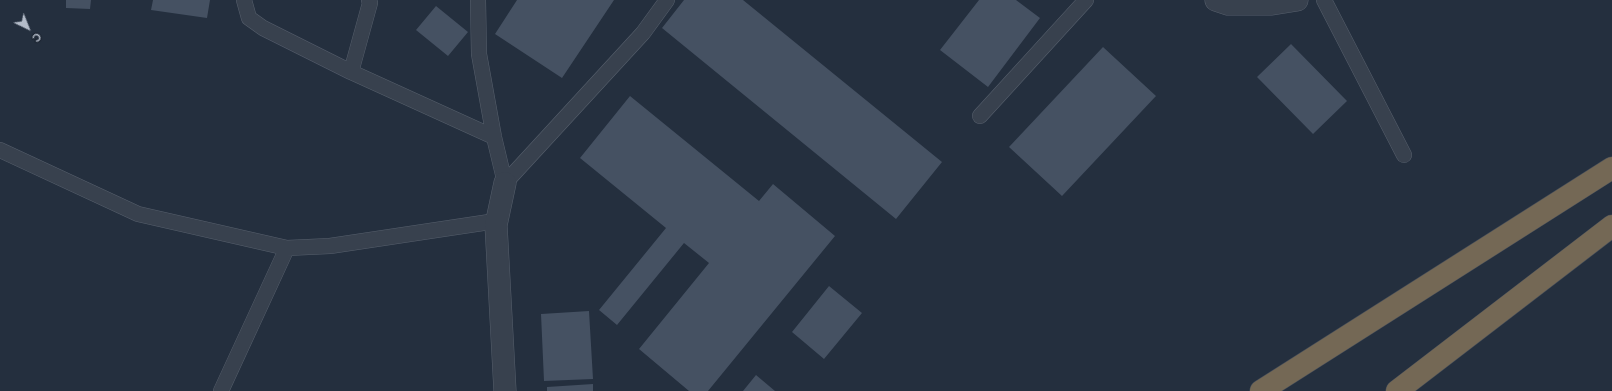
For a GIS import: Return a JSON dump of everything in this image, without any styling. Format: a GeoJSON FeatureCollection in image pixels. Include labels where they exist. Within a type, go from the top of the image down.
{"type":"FeatureCollection","features":[{"type":"Feature","properties":{"kind":"highway"},"geometry":{"type":"LineString","coordinates":[[1261,391],[1612,168]]}},
{"type":"Feature","properties":{"kind":"highway"},"geometry":{"type":"LineString","coordinates":[[1398,391],[1612,226]]}},
{"type":"Feature","properties":{"kind":"street"},"geometry":{"type":"LineString","coordinates":[[1216,0],[1228,4],[1272,4],[1296,0]]}},
{"type":"Feature","properties":{"kind":"street"},"geometry":{"type":"LineString","coordinates":[[505,183],[496,221],[505,391]]}},
{"type":"Feature","properties":{"kind":"lane"},"geometry":{"type":"LineString","coordinates":[[244,0],[249,18],[258,25],[351,72],[494,137]]}},
{"type":"Feature","properties":{"kind":"lane"},"geometry":{"type":"LineString","coordinates":[[351,72],[370,3],[369,0]]}},
{"type":"Feature","properties":{"kind":"lane"},"geometry":{"type":"LineString","coordinates":[[478,0],[479,54],[494,137],[505,183]]}},
{"type":"Feature","properties":{"kind":"lane"},"geometry":{"type":"LineString","coordinates":[[505,183],[643,32],[667,0]]}},
{"type":"Feature","properties":{"kind":"lane"},"geometry":{"type":"LineString","coordinates":[[980,116],[1086,0]]}},
{"type":"Feature","properties":{"kind":"lane"},"geometry":{"type":"LineString","coordinates":[[1324,0],[1404,155]]}},
{"type":"Feature","properties":{"kind":"lane"},"geometry":{"type":"LineString","coordinates":[[0,150],[138,214],[287,248],[330,246],[496,221]]}},
{"type":"Feature","properties":{"kind":"lane"},"geometry":{"type":"LineString","coordinates":[[221,391],[287,248]]}},
{"type":"Feature","properties":{"kind":"building"},"geometry":{"type":"Polygon","coordinates":[[[66,0],[91,0],[90,9],[66,8],[66,0]]]}},
{"type":"Feature","properties":{"kind":"building"},"geometry":{"type":"Polygon","coordinates":[[[153,0],[210,0],[207,18],[151,10],[153,0]]]}},
{"type":"Feature","properties":{"kind":"building"},"geometry":{"type":"Polygon","coordinates":[[[517,0],[614,0],[562,78],[495,34],[517,0]]]}},
{"type":"Feature","properties":{"kind":"building"},"geometry":{"type":"Polygon","coordinates":[[[684,0],[743,0],[942,162],[896,219],[662,28],[684,0]]]}},
{"type":"Feature","properties":{"kind":"building"},"geometry":{"type":"Polygon","coordinates":[[[979,0],[1016,0],[1040,18],[988,87],[940,50],[979,0]]]}},
{"type":"Feature","properties":{"kind":"building"},"geometry":{"type":"Polygon","coordinates":[[[436,6],[468,32],[448,56],[416,30],[436,6]]]}},
{"type":"Feature","properties":{"kind":"building"},"geometry":{"type":"Polygon","coordinates":[[[1291,44],[1347,101],[1313,134],[1257,77],[1291,44]]]}},
{"type":"Feature","properties":{"kind":"building"},"geometry":{"type":"Polygon","coordinates":[[[1103,47],[1156,96],[1062,196],[1009,147],[1103,47]]]}},
{"type":"Feature","properties":{"kind":"building"},"geometry":{"type":"Polygon","coordinates":[[[630,96],[759,201],[773,184],[835,236],[708,391],[689,391],[639,349],[709,263],[684,243],[617,325],[599,310],[666,228],[580,158],[630,96]]]}},
{"type":"Feature","properties":{"kind":"building"},"geometry":{"type":"Polygon","coordinates":[[[829,286],[862,313],[824,359],[792,332],[829,286]]]}},
{"type":"Feature","properties":{"kind":"building"},"geometry":{"type":"Polygon","coordinates":[[[589,311],[593,379],[544,381],[541,314],[589,311]]]}},
{"type":"Feature","properties":{"kind":"building"},"geometry":{"type":"Polygon","coordinates":[[[756,375],[775,391],[743,391],[756,375]]]}},
{"type":"Feature","properties":{"kind":"building"},"geometry":{"type":"Polygon","coordinates":[[[593,384],[593,391],[547,391],[547,387],[593,384]]]}}]}
